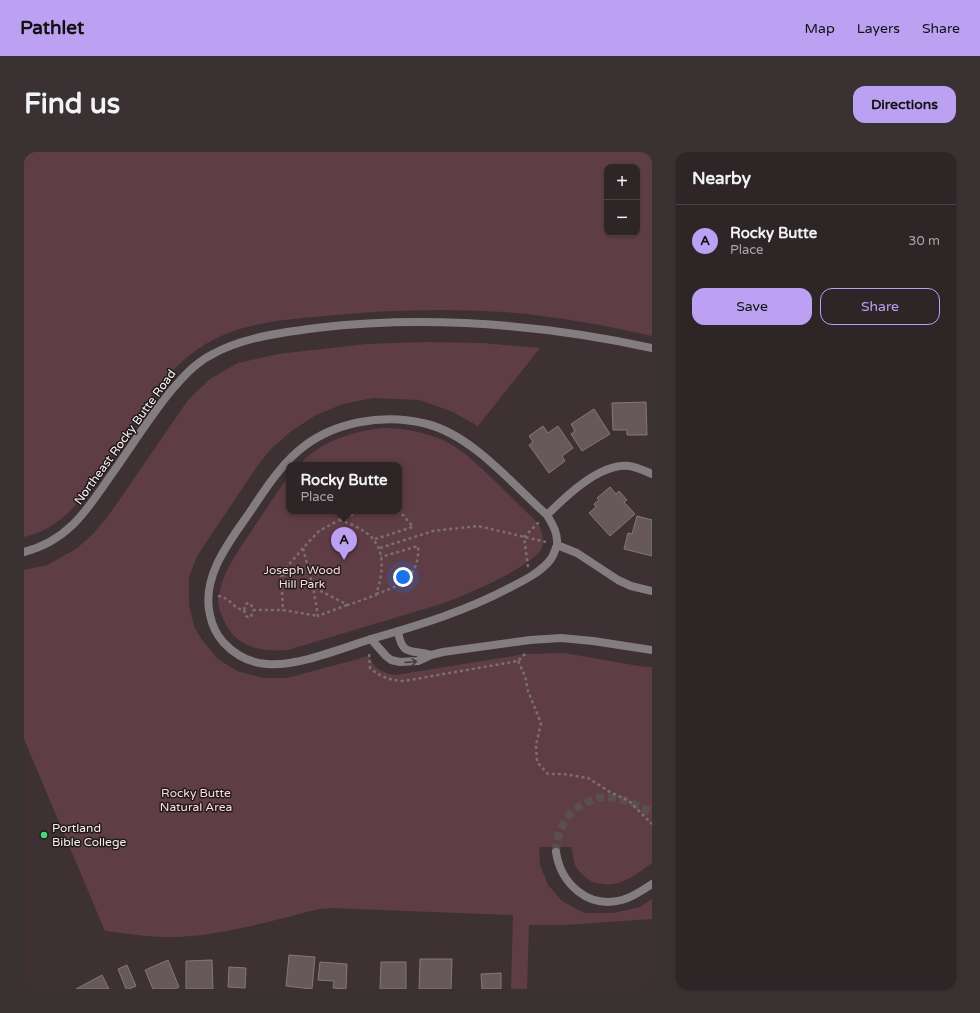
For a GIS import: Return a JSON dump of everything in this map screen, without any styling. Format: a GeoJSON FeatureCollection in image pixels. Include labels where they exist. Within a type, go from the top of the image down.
{"type":"FeatureCollection","features":[{"type":"Feature","properties":{"kind":"street","name":"Northeast Rocky Butte Road"},"geometry":{"type":"LineString","coordinates":[[24,552],[55,540],[76,523],[169,393],[193,368],[210,355],[247,340],[284,332],[332,326],[416,321],[457,322],[532,328],[652,348]]}},
{"type":"Feature","properties":{"kind":"street"},"geometry":{"type":"LineString","coordinates":[[286,464],[276,474],[247,516],[217,564],[209,584],[208,608],[220,639],[236,654],[246,659],[267,664],[299,661],[470,608],[529,577],[550,559],[557,545],[556,532],[547,515],[472,447],[446,431],[429,425],[401,419],[370,420],[340,427],[312,441],[298,451],[287,462]]}},
{"type":"Feature","properties":{"kind":"street"},"geometry":{"type":"LineString","coordinates":[[547,515],[564,498],[577,488],[590,479],[611,469],[628,466],[639,468],[652,474]]}},
{"type":"Feature","properties":{"kind":"street"},"geometry":{"type":"LineString","coordinates":[[557,545],[577,553],[618,580],[631,586],[652,591]]}},
{"type":"Feature","properties":{"kind":"street"},"geometry":{"type":"LineString","coordinates":[[398,631],[400,642],[407,650],[430,655]]}},
{"type":"Feature","properties":{"kind":"street"},"geometry":{"type":"LineString","coordinates":[[371,639],[391,660],[400,662],[418,661],[430,655],[530,640],[575,639],[652,650]]}},
{"type":"Feature","properties":{"kind":"street"},"geometry":{"type":"LineString","coordinates":[[556,852],[560,868],[567,881],[579,893],[595,900],[604,902],[622,900],[637,894],[652,884]]}},
{"type":"Feature","properties":{"kind":"path"},"geometry":{"type":"LineString","coordinates":[[283,610],[281,574],[319,531],[354,514]]}},
{"type":"Feature","properties":{"kind":"path"},"geometry":{"type":"LineString","coordinates":[[375,539],[413,527],[410,521],[401,514]]}},
{"type":"Feature","properties":{"kind":"path"},"geometry":{"type":"LineString","coordinates":[[524,537],[547,515]]}},
{"type":"Feature","properties":{"kind":"path"},"geometry":{"type":"LineString","coordinates":[[339,520],[350,523],[375,539],[380,548],[381,575],[376,594]]}},
{"type":"Feature","properties":{"kind":"path"},"geometry":{"type":"LineString","coordinates":[[380,548],[433,531],[478,526],[557,545]]}},
{"type":"Feature","properties":{"kind":"path"},"geometry":{"type":"LineString","coordinates":[[524,537],[529,577]]}},
{"type":"Feature","properties":{"kind":"path"},"geometry":{"type":"LineString","coordinates":[[253,610],[283,610],[318,616],[388,590],[400,584],[410,576],[417,563],[419,555],[418,546],[381,557]]}},
{"type":"Feature","properties":{"kind":"path"},"geometry":{"type":"LineString","coordinates":[[303,548],[313,587],[318,616]]}},
{"type":"Feature","properties":{"kind":"path"},"geometry":{"type":"LineString","coordinates":[[281,574],[313,587],[348,605]]}},
{"type":"Feature","properties":{"kind":"path"},"geometry":{"type":"LineString","coordinates":[[219,596],[227,598],[237,609],[244,610]]}},
{"type":"Feature","properties":{"kind":"path"},"geometry":{"type":"LineString","coordinates":[[246,604],[251,604],[253,610],[251,617],[248,618],[244,610],[246,604]]}},
{"type":"Feature","properties":{"kind":"path"},"geometry":{"type":"LineString","coordinates":[[371,639],[369,656],[370,668],[378,675],[391,680],[404,681],[518,661],[525,654],[530,640]]}},
{"type":"Feature","properties":{"kind":"path"},"geometry":{"type":"LineString","coordinates":[[518,661],[525,676],[528,692],[542,723],[536,745],[537,762],[548,774],[563,774],[588,778],[629,802],[652,824]]}},
{"type":"Feature","properties":{"kind":"green space"},"geometry":{"type":"Polygon","coordinates":[[[24,152],[652,152],[652,336],[560,318],[505,312],[459,310],[392,311],[347,314],[285,320],[245,327],[221,336],[205,345],[176,367],[147,402],[79,502],[61,519],[37,533],[24,537],[24,152]]]}},
{"type":"Feature","properties":{"kind":"green space","name":"Rocky Butte Natural Area"},"geometry":{"type":"Polygon","coordinates":[[[425,342],[482,343],[540,348],[478,426],[451,411],[419,400],[373,398],[343,404],[316,415],[290,432],[271,449],[258,465],[197,556],[189,577],[189,605],[194,626],[202,640],[218,659],[237,671],[262,678],[287,678],[369,656],[373,664],[379,670],[396,675],[525,654],[564,653],[652,667],[652,863],[624,881],[602,884],[590,881],[579,870],[574,863],[571,847],[539,847],[540,865],[548,885],[562,901],[584,913],[613,913],[640,907],[652,899],[652,919],[565,925],[529,925],[527,989],[511,989],[513,915],[331,908],[319,909],[231,930],[196,936],[159,937],[105,931],[24,739],[24,570],[47,565],[76,549],[92,535],[109,515],[188,400],[210,379],[238,363],[278,354],[366,344],[425,342]]]}},
{"type":"Feature","properties":{"kind":"green space","name":"Joseph Wood Hill Park"},"geometry":{"type":"Polygon","coordinates":[[[382,428],[422,433],[445,441],[464,453],[539,524],[543,539],[542,548],[525,564],[511,572],[465,595],[441,604],[288,650],[264,650],[242,642],[230,631],[220,612],[218,599],[222,582],[235,556],[286,480],[286,514],[402,514],[402,462],[302,462],[317,450],[337,439],[382,428]]]}},
{"type":"Feature","properties":{"kind":"building"},"geometry":{"type":"Polygon","coordinates":[[[646,402],[647,435],[627,435],[627,430],[613,430],[612,403],[646,402]]]}},
{"type":"Feature","properties":{"kind":"building"},"geometry":{"type":"Polygon","coordinates":[[[594,409],[610,434],[582,451],[571,434],[575,431],[571,424],[594,409]]]}},
{"type":"Feature","properties":{"kind":"building"},"geometry":{"type":"Polygon","coordinates":[[[543,426],[548,433],[558,426],[573,448],[562,456],[565,461],[549,473],[529,445],[533,442],[529,436],[543,426]]]}},
{"type":"Feature","properties":{"kind":"building"},"geometry":{"type":"Polygon","coordinates":[[[610,487],[616,494],[619,491],[627,500],[624,502],[635,514],[610,536],[589,513],[596,507],[594,504],[599,500],[597,498],[610,487]]]}},
{"type":"Feature","properties":{"kind":"building"},"geometry":{"type":"Polygon","coordinates":[[[637,516],[652,520],[652,556],[624,549],[628,533],[632,534],[637,516]]]}},
{"type":"Feature","properties":{"kind":"building"},"geometry":{"type":"Polygon","coordinates":[[[289,955],[315,957],[312,989],[286,986],[289,955]]]}},
{"type":"Feature","properties":{"kind":"building"},"geometry":{"type":"Polygon","coordinates":[[[420,959],[452,959],[451,989],[419,989],[420,959]]]}},
{"type":"Feature","properties":{"kind":"building"},"geometry":{"type":"Polygon","coordinates":[[[168,960],[179,987],[175,989],[153,989],[145,970],[168,960]]]}},
{"type":"Feature","properties":{"kind":"building"},"geometry":{"type":"Polygon","coordinates":[[[212,960],[213,989],[186,989],[186,961],[212,960]]]}},
{"type":"Feature","properties":{"kind":"building"},"geometry":{"type":"Polygon","coordinates":[[[320,962],[347,964],[346,989],[333,988],[334,981],[318,980],[320,962]]]}},
{"type":"Feature","properties":{"kind":"building"},"geometry":{"type":"Polygon","coordinates":[[[381,962],[406,962],[406,989],[380,989],[381,962]]]}},
{"type":"Feature","properties":{"kind":"building"},"geometry":{"type":"Polygon","coordinates":[[[127,965],[136,986],[129,989],[126,989],[118,969],[127,965]]]}},
{"type":"Feature","properties":{"kind":"building"},"geometry":{"type":"Polygon","coordinates":[[[229,967],[246,968],[245,988],[228,987],[229,967]]]}},
{"type":"Feature","properties":{"kind":"building"},"geometry":{"type":"Polygon","coordinates":[[[501,973],[501,989],[482,989],[481,974],[501,973]]]}},
{"type":"Feature","properties":{"kind":"building"},"geometry":{"type":"Polygon","coordinates":[[[102,975],[109,989],[76,989],[102,975]]]}},
{"type":"Feature","properties":{"kind":"tunnel"},"geometry":{"type":"LineString","coordinates":[[556,852],[561,828],[565,821],[576,809],[590,801],[603,797],[617,798],[635,804],[652,813]]}},
{"type":"Feature","properties":{"kind":"place","name":"Rocky Butte"},"geometry":{"type":"Point","coordinates":[344,560]}},
{"type":"Feature","properties":{"kind":"place","name":"Portland Bible College"},"geometry":{"type":"Point","coordinates":[44,835]}}]}
